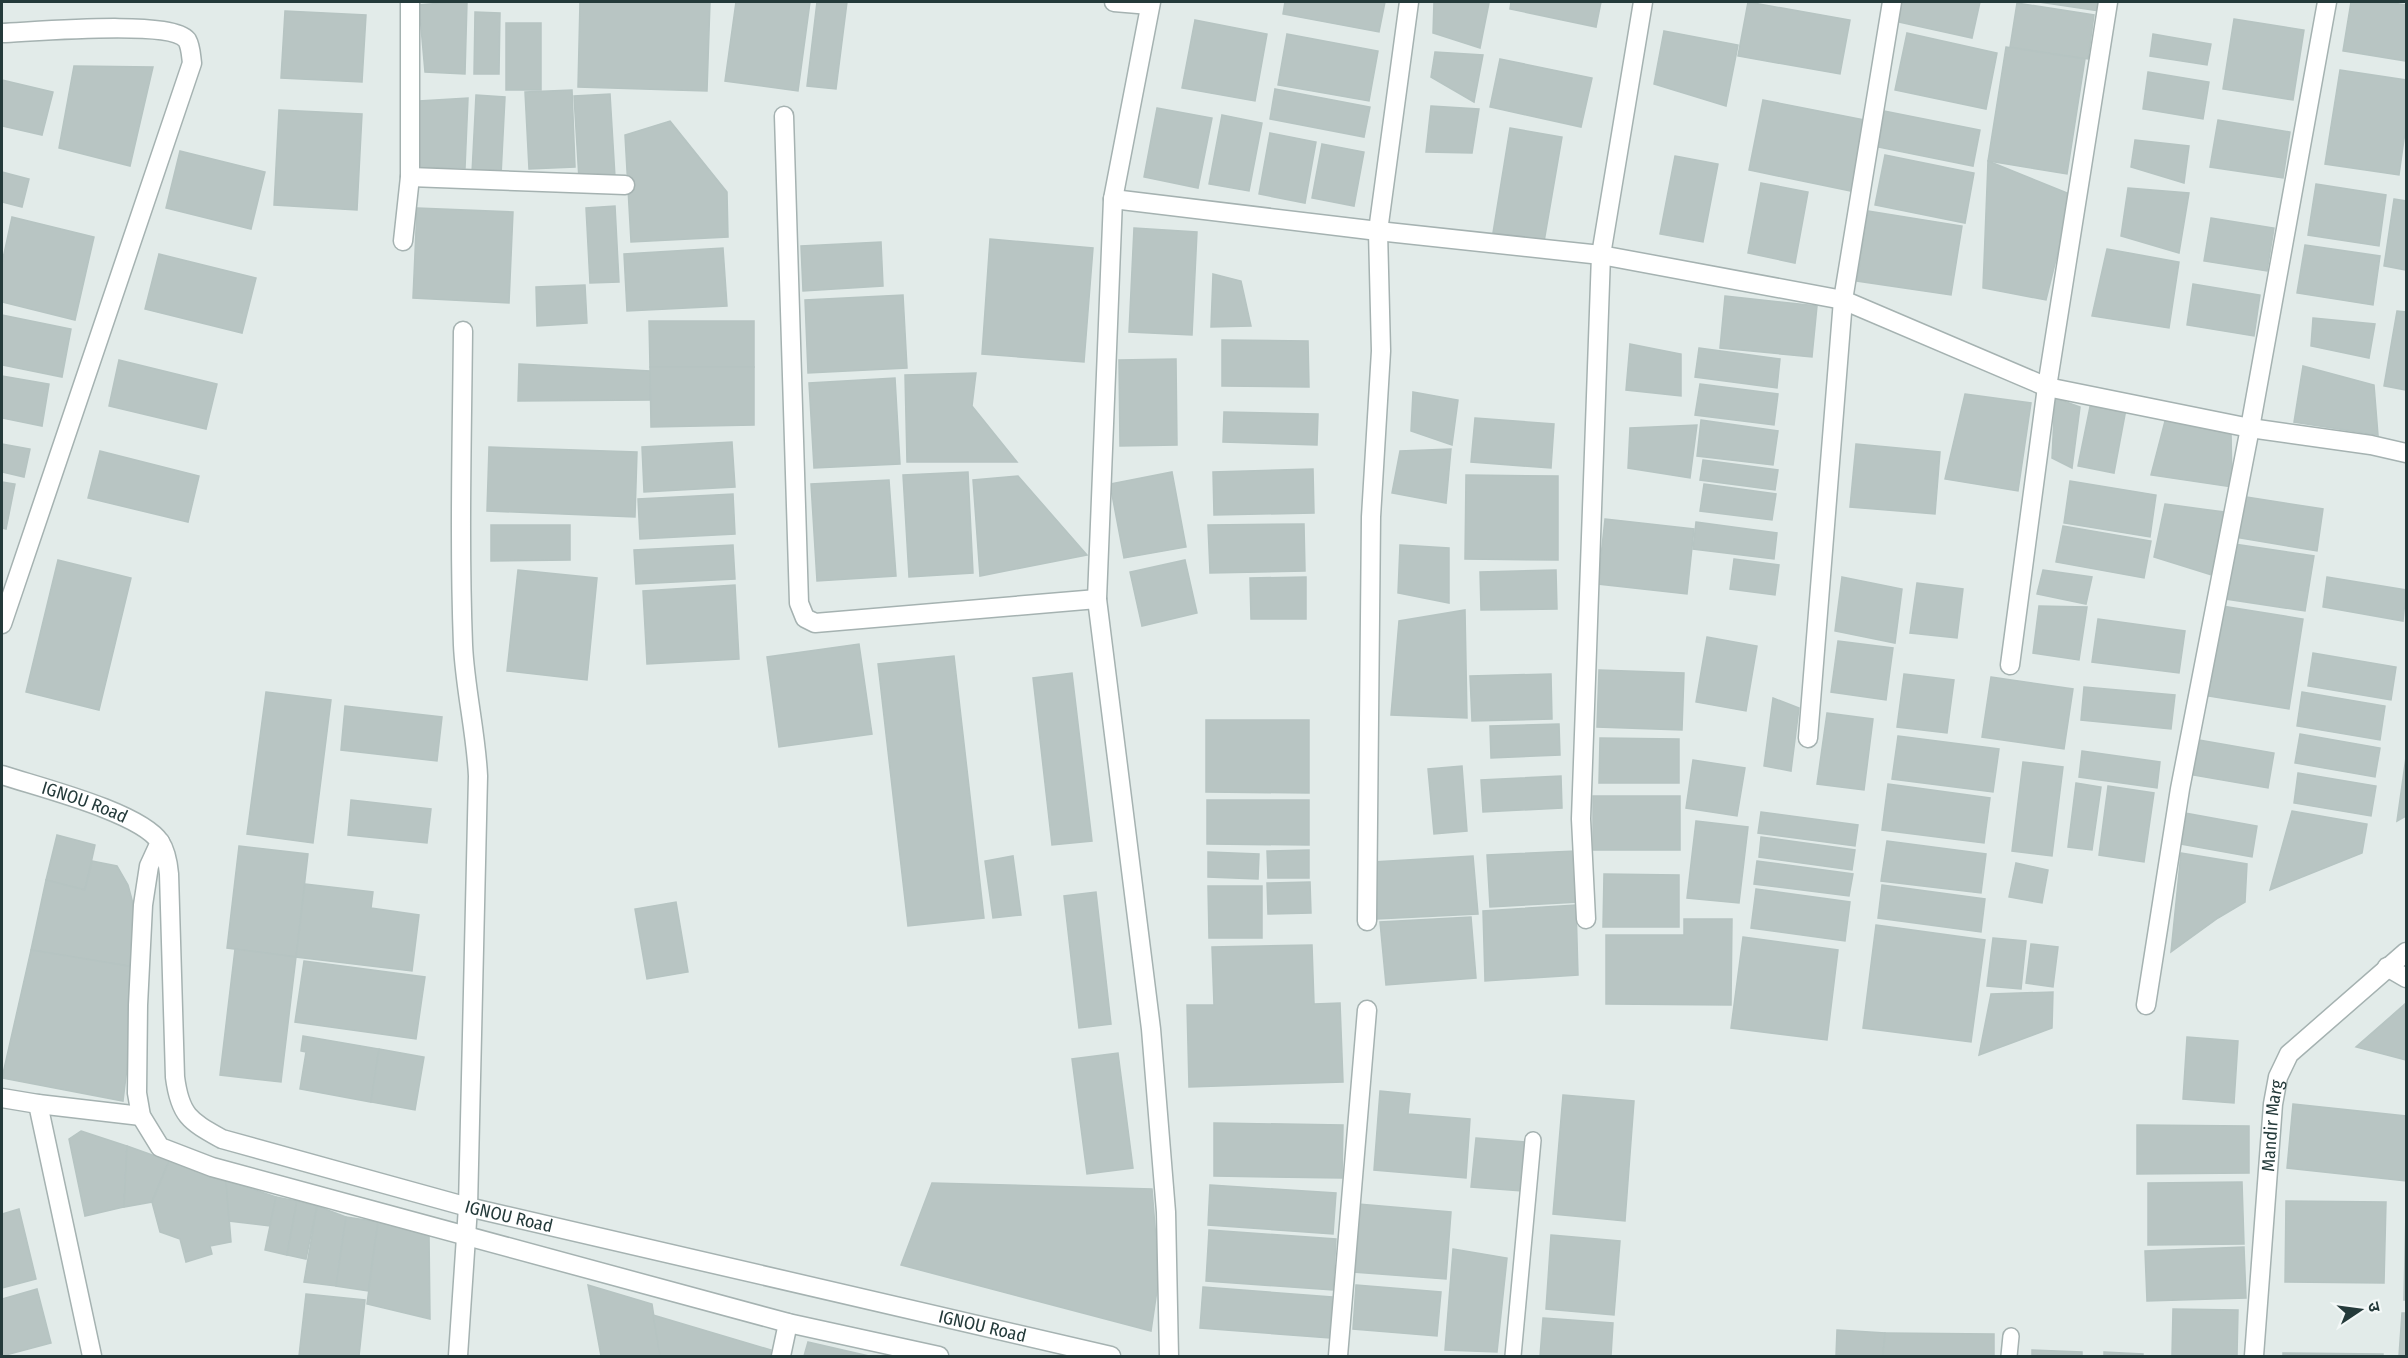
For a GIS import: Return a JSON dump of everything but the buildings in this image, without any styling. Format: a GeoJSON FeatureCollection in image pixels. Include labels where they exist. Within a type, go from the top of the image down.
{"type":"FeatureCollection","features":[{"type":"Feature","properties":{"kind":"street"},"geometry":{"type":"LineString","coordinates":[[403,241],[410,177],[410,2]]}},
{"type":"Feature","properties":{"kind":"street"},"geometry":{"type":"LineString","coordinates":[[1114,2],[1151,3],[1113,199],[1097,599],[1150,1029],[1166,1212],[1169,1356]]}},
{"type":"Feature","properties":{"kind":"street"},"geometry":{"type":"LineString","coordinates":[[1367,921],[1371,517],[1381,351],[1378,231],[1409,2]]}},
{"type":"Feature","properties":{"kind":"street"},"geometry":{"type":"LineString","coordinates":[[1586,918],[1581,819],[1601,255],[1642,2]]}},
{"type":"Feature","properties":{"kind":"street"},"geometry":{"type":"LineString","coordinates":[[1808,738],[1843,300],[1892,2]]}},
{"type":"Feature","properties":{"kind":"street"},"geometry":{"type":"LineString","coordinates":[[2010,665],[2047,387],[2108,2]]}},
{"type":"Feature","properties":{"kind":"street"},"geometry":{"type":"LineString","coordinates":[[2146,1005],[2180,789],[2250,428],[2327,2]]}},
{"type":"Feature","properties":{"kind":"street"},"geometry":{"type":"LineString","coordinates":[[2,33],[127,28],[163,30],[180,35],[186,40],[192,63],[2,624]]}},
{"type":"Feature","properties":{"kind":"street"},"geometry":{"type":"LineString","coordinates":[[784,116],[799,603],[805,618],[815,623],[1097,599]]}},
{"type":"Feature","properties":{"kind":"street"},"geometry":{"type":"LineString","coordinates":[[410,177],[625,185]]}},
{"type":"Feature","properties":{"kind":"street"},"geometry":{"type":"LineString","coordinates":[[1113,199],[1601,255],[1843,300],[2047,387],[2250,428],[2371,445],[2406,453]]}},
{"type":"Feature","properties":{"kind":"street"},"geometry":{"type":"LineString","coordinates":[[458,1356],[468,1207],[478,776],[477,751],[468,702],[463,648],[463,331]]}},
{"type":"Feature","properties":{"kind":"street","name":"IGNOU Road"},"geometry":{"type":"LineString","coordinates":[[2,775],[120,814],[151,832],[160,842],[168,867],[175,1077],[178,1097],[184,1112],[199,1126],[222,1139],[468,1207],[1111,1356]]}},
{"type":"Feature","properties":{"kind":"street","name":"IGNOU Road"},"geometry":{"type":"LineString","coordinates":[[160,842],[149,866],[144,905],[138,1005],[138,1093],[141,1116],[160,1147],[212,1167],[788,1323],[939,1356]]}},
{"type":"Feature","properties":{"kind":"street","name":"Mandir Marg"},"geometry":{"type":"LineString","coordinates":[[2254,1356],[2273,1104],[2278,1077],[2289,1054],[2406,952]]}},
{"type":"Feature","properties":{"kind":"street"},"geometry":{"type":"LineString","coordinates":[[2387,967],[2406,978]]}},
{"type":"Feature","properties":{"kind":"street"},"geometry":{"type":"LineString","coordinates":[[1338,1356],[1367,1010]]}},
{"type":"Feature","properties":{"kind":"street"},"geometry":{"type":"LineString","coordinates":[[2,1098],[141,1116]]}},
{"type":"Feature","properties":{"kind":"street"},"geometry":{"type":"LineString","coordinates":[[38,1104],[92,1356]]}},
{"type":"Feature","properties":{"kind":"street"},"geometry":{"type":"LineString","coordinates":[[781,1356],[788,1323]]}},
{"type":"Feature","properties":{"kind":"lane"},"geometry":{"type":"LineString","coordinates":[[1513,1356],[1533,1140]]}},
{"type":"Feature","properties":{"kind":"lane"},"geometry":{"type":"LineString","coordinates":[[2009,1356],[2011,1336]]}}]}
